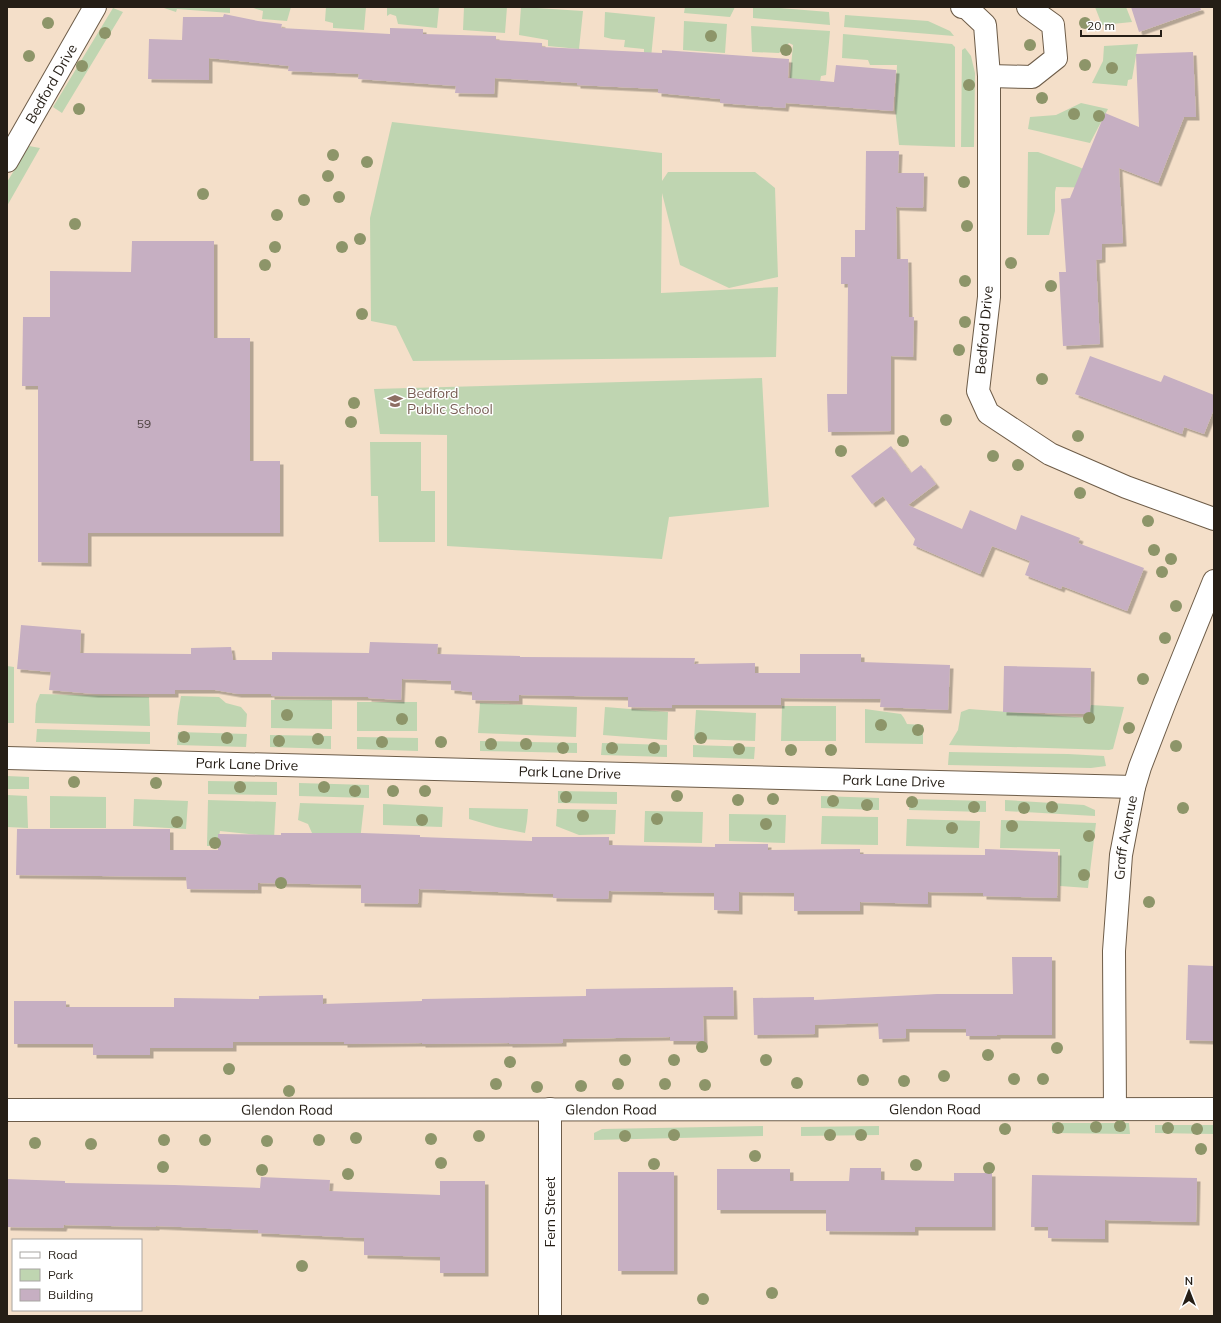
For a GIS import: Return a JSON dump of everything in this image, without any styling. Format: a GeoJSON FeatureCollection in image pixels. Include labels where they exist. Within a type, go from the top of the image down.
{"type":"FeatureCollection","features":[{"type":"Feature","properties":{"kind":"street","name":"Bedford Drive"},"geometry":{"type":"LineString","coordinates":[[7,161],[95,7]]}},
{"type":"Feature","properties":{"kind":"street","name":"Bedford Drive"},"geometry":{"type":"LineString","coordinates":[[962,7],[968,7],[985,24],[989,76],[989,297],[978,391],[988,413],[1050,454],[1126,487],[1214,519]]}},
{"type":"Feature","properties":{"kind":"street"},"geometry":{"type":"LineString","coordinates":[[989,76],[1032,77],[1056,58],[1053,24],[1028,7]]}},
{"type":"Feature","properties":{"kind":"street","name":"Graff Avenue"},"geometry":{"type":"LineString","coordinates":[[1115,1109],[1114,950],[1121,855],[1134,786],[1165,702],[1214,582]]}},
{"type":"Feature","properties":{"kind":"street","name":"Park Lane Drive"},"geometry":{"type":"LineString","coordinates":[[7,758],[1134,786]]}},
{"type":"Feature","properties":{"kind":"street","name":"Fern Street"},"geometry":{"type":"LineString","coordinates":[[550,1109],[550,1316]]}},
{"type":"Feature","properties":{"kind":"street","name":"Glendon Road"},"geometry":{"type":"LineString","coordinates":[[7,1110],[1214,1109]]}},
{"type":"Feature","properties":{"kind":"green space"},"geometry":{"type":"Polygon","coordinates":[[[161,7],[230,7],[230,13],[177,9],[176,12],[161,7]]]}},
{"type":"Feature","properties":{"kind":"green space"},"geometry":{"type":"Polygon","coordinates":[[[250,7],[291,7],[287,21],[262,19],[263,11],[250,7]]]}},
{"type":"Feature","properties":{"kind":"green space"},"geometry":{"type":"Polygon","coordinates":[[[326,7],[366,7],[364,30],[333,28],[333,23],[325,21],[326,7]]]}},
{"type":"Feature","properties":{"kind":"green space"},"geometry":{"type":"Polygon","coordinates":[[[387,7],[439,7],[437,28],[398,24],[396,16],[390,14],[387,16],[387,7]]]}},
{"type":"Feature","properties":{"kind":"green space"},"geometry":{"type":"Polygon","coordinates":[[[464,7],[507,7],[505,33],[463,30],[464,7]]]}},
{"type":"Feature","properties":{"kind":"green space"},"geometry":{"type":"Polygon","coordinates":[[[521,7],[583,11],[579,49],[548,46],[548,40],[519,35],[521,7]]]}},
{"type":"Feature","properties":{"kind":"green space"},"geometry":{"type":"Polygon","coordinates":[[[685,7],[735,7],[730,17],[684,13],[685,7]]]}},
{"type":"Feature","properties":{"kind":"green space"},"geometry":{"type":"Polygon","coordinates":[[[753,7],[829,12],[830,25],[753,18],[753,7]]]}},
{"type":"Feature","properties":{"kind":"green space"},"geometry":{"type":"Polygon","coordinates":[[[1095,7],[1126,7],[1132,22],[1102,25],[1095,7]]]}},
{"type":"Feature","properties":{"kind":"green space"},"geometry":{"type":"Polygon","coordinates":[[[113,8],[123,12],[62,113],[53,107],[113,8]]]}},
{"type":"Feature","properties":{"kind":"green space"},"geometry":{"type":"Polygon","coordinates":[[[605,12],[655,17],[651,58],[644,58],[644,49],[624,47],[625,40],[604,37],[605,12]]]}},
{"type":"Feature","properties":{"kind":"green space"},"geometry":{"type":"Polygon","coordinates":[[[845,15],[928,21],[950,31],[954,36],[844,27],[845,15]]]}},
{"type":"Feature","properties":{"kind":"green space"},"geometry":{"type":"Polygon","coordinates":[[[684,21],[727,24],[725,53],[683,50],[684,21]]]}},
{"type":"Feature","properties":{"kind":"green space"},"geometry":{"type":"Polygon","coordinates":[[[751,26],[830,31],[826,75],[821,76],[818,93],[789,88],[793,45],[789,43],[779,53],[752,52],[751,26]]]}},
{"type":"Feature","properties":{"kind":"green space"},"geometry":{"type":"Polygon","coordinates":[[[843,34],[952,44],[955,47],[955,147],[899,145],[895,108],[897,65],[870,65],[868,60],[842,58],[843,34]]]}},
{"type":"Feature","properties":{"kind":"green space"},"geometry":{"type":"Polygon","coordinates":[[[1138,44],[1132,79],[1128,80],[1127,86],[1092,83],[1103,61],[1104,46],[1138,44]]]}},
{"type":"Feature","properties":{"kind":"green space"},"geometry":{"type":"Polygon","coordinates":[[[965,48],[971,56],[975,73],[974,147],[961,147],[962,50],[965,48]]]}},
{"type":"Feature","properties":{"kind":"green space"},"geometry":{"type":"Polygon","coordinates":[[[1081,103],[1108,109],[1090,143],[1028,129],[1030,117],[1056,115],[1081,103]]]}},
{"type":"Feature","properties":{"kind":"green space"},"geometry":{"type":"Polygon","coordinates":[[[392,122],[662,153],[662,181],[668,172],[755,172],[775,188],[778,277],[729,288],[680,265],[662,193],[661,293],[778,287],[776,357],[413,361],[396,326],[371,321],[370,218],[392,122]]]}},
{"type":"Feature","properties":{"kind":"green space"},"geometry":{"type":"Polygon","coordinates":[[[29,146],[40,148],[7,206],[7,182],[29,146]]]}},
{"type":"Feature","properties":{"kind":"green space"},"geometry":{"type":"Polygon","coordinates":[[[1028,152],[1038,152],[1079,167],[1106,180],[1108,188],[1056,187],[1055,211],[1049,235],[1027,235],[1028,152]]]}},
{"type":"Feature","properties":{"kind":"green space"},"geometry":{"type":"Polygon","coordinates":[[[762,378],[769,507],[669,517],[662,559],[447,546],[447,435],[380,434],[374,389],[762,378]]]}},
{"type":"Feature","properties":{"kind":"green space"},"geometry":{"type":"Polygon","coordinates":[[[370,442],[421,442],[421,491],[435,491],[435,542],[379,542],[378,496],[371,496],[370,442]]]}},
{"type":"Feature","properties":{"kind":"green space"},"geometry":{"type":"Polygon","coordinates":[[[7,666],[14,667],[14,723],[7,723],[7,666]]]}},
{"type":"Feature","properties":{"kind":"green space"},"geometry":{"type":"Polygon","coordinates":[[[40,694],[149,697],[150,726],[35,723],[36,704],[40,694]]]}},
{"type":"Feature","properties":{"kind":"green space"},"geometry":{"type":"Polygon","coordinates":[[[181,696],[219,697],[226,703],[241,707],[247,714],[246,727],[177,725],[181,696]]]}},
{"type":"Feature","properties":{"kind":"green space"},"geometry":{"type":"Polygon","coordinates":[[[271,700],[332,700],[332,729],[271,728],[271,700]]]}},
{"type":"Feature","properties":{"kind":"green space"},"geometry":{"type":"Polygon","coordinates":[[[357,702],[417,702],[417,731],[357,731],[357,702]]]}},
{"type":"Feature","properties":{"kind":"green space"},"geometry":{"type":"Polygon","coordinates":[[[480,703],[577,707],[576,737],[478,733],[480,703]]]}},
{"type":"Feature","properties":{"kind":"green space"},"geometry":{"type":"Polygon","coordinates":[[[1091,705],[1124,707],[1113,749],[949,745],[958,730],[961,712],[969,709],[1088,718],[1091,705]]]}},
{"type":"Feature","properties":{"kind":"green space"},"geometry":{"type":"Polygon","coordinates":[[[782,706],[836,706],[836,741],[781,741],[782,706]]]}},
{"type":"Feature","properties":{"kind":"green space"},"geometry":{"type":"Polygon","coordinates":[[[605,707],[668,712],[667,740],[603,735],[605,707]]]}},
{"type":"Feature","properties":{"kind":"green space"},"geometry":{"type":"Polygon","coordinates":[[[865,709],[901,714],[907,724],[923,725],[923,744],[865,743],[865,709]]]}},
{"type":"Feature","properties":{"kind":"green space"},"geometry":{"type":"Polygon","coordinates":[[[696,710],[756,713],[755,741],[694,739],[696,710]]]}},
{"type":"Feature","properties":{"kind":"green space"},"geometry":{"type":"Polygon","coordinates":[[[37,729],[150,732],[150,744],[36,742],[37,729]]]}},
{"type":"Feature","properties":{"kind":"green space"},"geometry":{"type":"Polygon","coordinates":[[[178,732],[247,734],[246,747],[177,745],[178,732]]]}},
{"type":"Feature","properties":{"kind":"green space"},"geometry":{"type":"Polygon","coordinates":[[[270,735],[331,736],[331,749],[270,747],[270,735]]]}},
{"type":"Feature","properties":{"kind":"green space"},"geometry":{"type":"Polygon","coordinates":[[[357,737],[418,738],[418,751],[357,749],[357,737]]]}},
{"type":"Feature","properties":{"kind":"green space"},"geometry":{"type":"Polygon","coordinates":[[[480,741],[577,743],[577,753],[480,751],[480,741]]]}},
{"type":"Feature","properties":{"kind":"green space"},"geometry":{"type":"Polygon","coordinates":[[[602,743],[667,745],[667,757],[601,755],[602,743]]]}},
{"type":"Feature","properties":{"kind":"green space"},"geometry":{"type":"Polygon","coordinates":[[[693,745],[755,747],[754,759],[693,757],[693,745]]]}},
{"type":"Feature","properties":{"kind":"green space"},"geometry":{"type":"Polygon","coordinates":[[[949,752],[1104,756],[1106,766],[1091,768],[948,765],[949,752]]]}},
{"type":"Feature","properties":{"kind":"green space"},"geometry":{"type":"Polygon","coordinates":[[[7,776],[29,777],[29,789],[7,789],[7,776]]]}},
{"type":"Feature","properties":{"kind":"green space"},"geometry":{"type":"Polygon","coordinates":[[[208,781],[277,782],[277,795],[208,794],[208,781]]]}},
{"type":"Feature","properties":{"kind":"green space"},"geometry":{"type":"Polygon","coordinates":[[[299,783],[369,785],[369,798],[299,796],[299,783]]]}},
{"type":"Feature","properties":{"kind":"green space"},"geometry":{"type":"Polygon","coordinates":[[[558,791],[617,792],[617,804],[558,803],[558,791]]]}},
{"type":"Feature","properties":{"kind":"green space"},"geometry":{"type":"Polygon","coordinates":[[[7,795],[27,796],[28,828],[7,827],[7,795]]]}},
{"type":"Feature","properties":{"kind":"green space"},"geometry":{"type":"Polygon","coordinates":[[[50,796],[106,797],[106,828],[50,828],[50,796]]]}},
{"type":"Feature","properties":{"kind":"green space"},"geometry":{"type":"Polygon","coordinates":[[[821,796],[879,798],[879,810],[821,808],[821,796]]]}},
{"type":"Feature","properties":{"kind":"green space"},"geometry":{"type":"Polygon","coordinates":[[[134,799],[188,801],[186,829],[133,826],[134,799]]]}},
{"type":"Feature","properties":{"kind":"green space"},"geometry":{"type":"Polygon","coordinates":[[[910,799],[986,801],[986,812],[909,810],[910,799]]]}},
{"type":"Feature","properties":{"kind":"green space"},"geometry":{"type":"Polygon","coordinates":[[[208,800],[276,802],[274,839],[259,835],[220,831],[217,846],[207,846],[208,800]]]}},
{"type":"Feature","properties":{"kind":"green space"},"geometry":{"type":"Polygon","coordinates":[[[1005,800],[1084,805],[1095,810],[1095,816],[1005,811],[1005,800]]]}},
{"type":"Feature","properties":{"kind":"green space"},"geometry":{"type":"Polygon","coordinates":[[[300,803],[364,805],[360,841],[337,834],[312,833],[308,824],[298,820],[300,803]]]}},
{"type":"Feature","properties":{"kind":"green space"},"geometry":{"type":"Polygon","coordinates":[[[383,804],[443,807],[442,827],[383,825],[383,804]]]}},
{"type":"Feature","properties":{"kind":"green space"},"geometry":{"type":"Polygon","coordinates":[[[469,808],[528,809],[525,833],[496,827],[469,819],[469,808]]]}},
{"type":"Feature","properties":{"kind":"green space"},"geometry":{"type":"Polygon","coordinates":[[[557,809],[616,810],[615,834],[579,835],[556,826],[557,809]]]}},
{"type":"Feature","properties":{"kind":"green space"},"geometry":{"type":"Polygon","coordinates":[[[645,811],[703,812],[702,843],[644,842],[645,811]]]}},
{"type":"Feature","properties":{"kind":"green space"},"geometry":{"type":"Polygon","coordinates":[[[729,814],[786,815],[785,843],[729,841],[729,814]]]}},
{"type":"Feature","properties":{"kind":"green space"},"geometry":{"type":"Polygon","coordinates":[[[822,816],[878,817],[878,845],[821,844],[822,816]]]}},
{"type":"Feature","properties":{"kind":"green space"},"geometry":{"type":"Polygon","coordinates":[[[907,819],[980,821],[979,848],[906,846],[907,819]]]}},
{"type":"Feature","properties":{"kind":"green space"},"geometry":{"type":"Polygon","coordinates":[[[1001,820],[1096,823],[1088,888],[1060,886],[1060,849],[1000,848],[1001,820]]]}},
{"type":"Feature","properties":{"kind":"green space"},"geometry":{"type":"Polygon","coordinates":[[[1052,1123],[1129,1123],[1130,1134],[1052,1133],[1052,1123]]]}},
{"type":"Feature","properties":{"kind":"green space"},"geometry":{"type":"Polygon","coordinates":[[[1155,1125],[1214,1125],[1214,1134],[1155,1133],[1155,1125]]]}},
{"type":"Feature","properties":{"kind":"green space"},"geometry":{"type":"Polygon","coordinates":[[[763,1126],[763,1136],[594,1140],[594,1133],[602,1129],[763,1126]]]}},
{"type":"Feature","properties":{"kind":"green space"},"geometry":{"type":"Polygon","coordinates":[[[879,1126],[879,1135],[801,1136],[801,1127],[879,1126]]]}},
{"type":"Feature","properties":{"kind":"building"},"geometry":{"type":"Polygon","coordinates":[[[1131,7],[1200,7],[1201,10],[1139,32],[1131,7]]]}},
{"type":"Feature","properties":{"kind":"building"},"geometry":{"type":"Polygon","coordinates":[[[224,14],[282,24],[281,28],[390,34],[390,28],[423,29],[423,34],[496,36],[496,40],[542,43],[542,47],[662,53],[662,50],[789,59],[788,78],[834,82],[836,65],[896,70],[893,111],[786,103],[785,108],[720,103],[720,99],[658,93],[658,89],[577,85],[577,83],[495,78],[494,94],[455,93],[456,86],[358,79],[359,74],[288,71],[289,66],[209,58],[209,80],[148,79],[149,39],[182,40],[183,17],[223,17],[224,14]]]}},
{"type":"Feature","properties":{"kind":"building"},"geometry":{"type":"Polygon","coordinates":[[[1193,52],[1196,117],[1184,117],[1158,183],[1119,168],[1123,243],[1102,244],[1102,259],[1096,260],[1100,344],[1063,346],[1059,272],[1066,272],[1061,199],[1070,198],[1105,113],[1139,127],[1136,54],[1193,52]]]}},
{"type":"Feature","properties":{"kind":"building"},"geometry":{"type":"Polygon","coordinates":[[[866,151],[899,151],[898,173],[924,173],[923,208],[896,207],[897,259],[908,259],[909,317],[914,317],[913,357],[891,356],[891,431],[828,432],[827,394],[847,394],[848,284],[841,284],[841,257],[855,257],[855,230],[865,230],[866,151]]]}},
{"type":"Feature","properties":{"kind":"building"},"geometry":{"type":"Polygon","coordinates":[[[132,241],[214,241],[214,338],[250,338],[250,461],[280,461],[280,533],[88,533],[88,563],[38,562],[38,386],[22,386],[23,317],[50,317],[50,271],[131,272],[132,241]]]}},
{"type":"Feature","properties":{"kind":"building"},"geometry":{"type":"Polygon","coordinates":[[[1090,356],[1161,382],[1164,375],[1214,395],[1214,409],[1204,434],[1184,427],[1182,434],[1075,394],[1090,356]]]}},
{"type":"Feature","properties":{"kind":"building"},"geometry":{"type":"Polygon","coordinates":[[[891,446],[911,473],[921,465],[936,484],[908,505],[962,529],[970,510],[1016,530],[1021,515],[1080,538],[1078,543],[1144,568],[1127,611],[1062,586],[1061,589],[1025,575],[1030,561],[992,546],[980,574],[913,545],[915,539],[883,496],[872,504],[851,476],[891,446]]]}},
{"type":"Feature","properties":{"kind":"building"},"geometry":{"type":"Polygon","coordinates":[[[21,625],[81,630],[80,653],[191,654],[191,648],[231,647],[233,660],[272,660],[272,652],[369,653],[370,642],[438,644],[437,654],[520,657],[695,658],[694,664],[755,663],[755,673],[800,673],[800,654],[861,654],[861,662],[950,665],[948,710],[880,707],[881,699],[781,698],[781,705],[672,705],[672,708],[628,707],[628,697],[519,695],[519,701],[472,700],[472,692],[451,690],[451,681],[402,679],[401,700],[368,697],[271,696],[271,694],[238,694],[215,690],[175,690],[175,694],[95,694],[49,690],[51,672],[17,669],[21,625]]]}},
{"type":"Feature","properties":{"kind":"building"},"geometry":{"type":"Polygon","coordinates":[[[1004,666],[1091,668],[1090,714],[1003,712],[1004,666]]]}},
{"type":"Feature","properties":{"kind":"building"},"geometry":{"type":"Polygon","coordinates":[[[17,829],[170,829],[170,850],[218,850],[218,834],[281,835],[281,833],[362,833],[420,835],[420,837],[532,841],[532,837],[609,837],[609,845],[715,847],[715,844],[768,844],[768,850],[860,849],[860,854],[985,855],[985,849],[1058,852],[1057,898],[983,896],[983,893],[928,892],[928,904],[860,902],[860,911],[794,911],[794,893],[739,892],[739,911],[714,910],[714,893],[609,891],[608,899],[553,898],[553,894],[419,889],[418,904],[361,903],[361,885],[258,883],[258,890],[187,889],[186,877],[16,875],[17,829]]]}},
{"type":"Feature","properties":{"kind":"building"},"geometry":{"type":"Polygon","coordinates":[[[1012,957],[1052,957],[1052,1035],[966,1036],[966,1029],[906,1029],[906,1038],[879,1039],[878,1023],[815,1025],[815,1034],[754,1035],[753,998],[814,997],[814,1000],[937,994],[1013,994],[1012,957]]]}},
{"type":"Feature","properties":{"kind":"building"},"geometry":{"type":"Polygon","coordinates":[[[1188,965],[1214,966],[1214,1041],[1186,1040],[1188,965]]]}},
{"type":"Feature","properties":{"kind":"building"},"geometry":{"type":"Polygon","coordinates":[[[733,987],[734,1016],[703,1016],[704,1041],[670,1041],[670,1037],[563,1039],[563,1043],[509,1044],[233,1042],[233,1048],[150,1048],[150,1055],[93,1055],[93,1044],[14,1044],[14,1001],[66,1001],[66,1007],[174,1007],[174,998],[259,999],[259,996],[323,995],[323,1004],[422,1001],[422,999],[586,996],[586,989],[733,987]]]}},
{"type":"Feature","properties":{"kind":"building"},"geometry":{"type":"Polygon","coordinates":[[[850,1168],[881,1168],[881,1180],[954,1181],[954,1173],[992,1173],[992,1227],[915,1227],[915,1232],[826,1231],[826,1210],[717,1210],[717,1169],[790,1169],[790,1181],[849,1181],[850,1168]]]}},
{"type":"Feature","properties":{"kind":"building"},"geometry":{"type":"Polygon","coordinates":[[[618,1172],[674,1172],[674,1271],[618,1271],[618,1172]]]}},
{"type":"Feature","properties":{"kind":"building"},"geometry":{"type":"Polygon","coordinates":[[[1032,1175],[1197,1178],[1196,1222],[1105,1220],[1105,1239],[1048,1238],[1048,1227],[1031,1227],[1032,1175]]]}},
{"type":"Feature","properties":{"kind":"building"},"geometry":{"type":"Polygon","coordinates":[[[261,1177],[330,1180],[329,1191],[440,1195],[440,1181],[485,1181],[485,1273],[440,1273],[440,1257],[364,1255],[364,1238],[258,1233],[258,1230],[156,1226],[64,1225],[63,1228],[7,1227],[7,1179],[65,1181],[65,1183],[260,1188],[261,1177]]]}},
{"type":"Feature","properties":{"kind":"place","name":"Bedford Public School"},"geometry":{"type":"Point","coordinates":[395,401]}}]}
